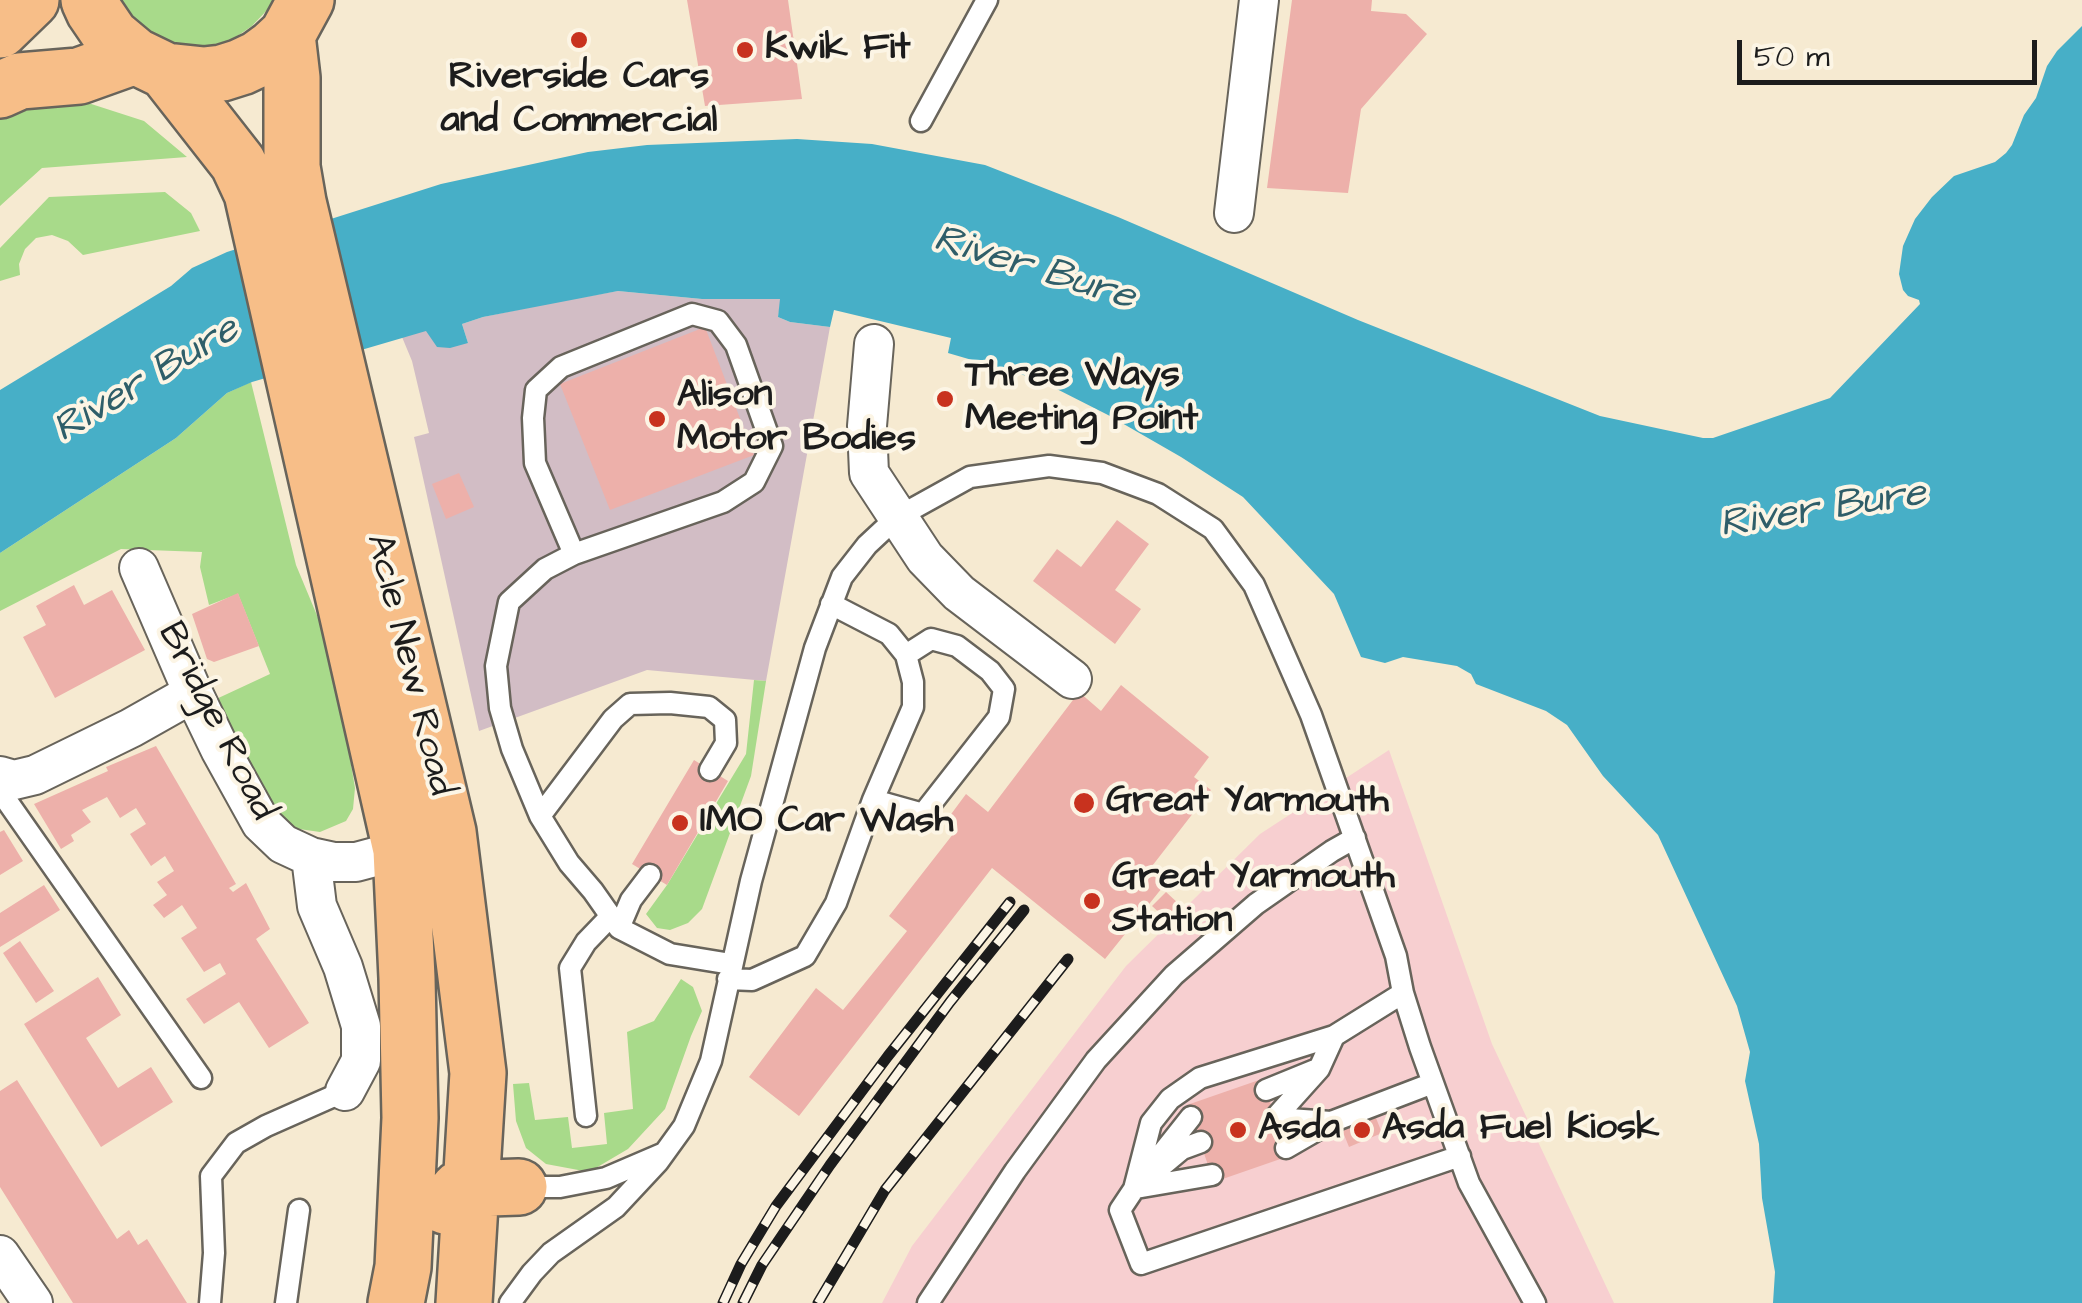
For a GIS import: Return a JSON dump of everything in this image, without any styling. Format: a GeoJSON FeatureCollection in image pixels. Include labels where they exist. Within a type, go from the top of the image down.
{"type":"FeatureCollection","features":[{"type":"Feature","properties":{"kind":"main road"},"geometry":{"type":"LineString","coordinates":[[0,30],[31,0]]}},
{"type":"Feature","properties":{"kind":"main road","name":"Acle New Road"},"geometry":{"type":"LineString","coordinates":[[89,0],[112,36],[150,63],[238,163],[252,193],[277,207]]}},
{"type":"Feature","properties":{"kind":"main road"},"geometry":{"type":"LineString","coordinates":[[0,90],[20,81],[79,76],[150,63],[204,75],[222,73],[258,59],[296,17]]}},
{"type":"Feature","properties":{"kind":"main road","name":"Acle New Road"},"geometry":{"type":"LineString","coordinates":[[296,17],[292,167],[277,207],[387,686],[401,850],[410,1132],[403,1267],[396,1303]]}},
{"type":"Feature","properties":{"kind":"main road","name":"Acle New Road"},"geometry":{"type":"LineString","coordinates":[[387,686],[448,832],[478,1073],[486,1194],[464,1303]]}},
{"type":"Feature","properties":{"kind":"main road"},"geometry":{"type":"LineString","coordinates":[[410,1132],[422,1178],[442,1199],[486,1194]]}},
{"type":"Feature","properties":{"kind":"main road"},"geometry":{"type":"LineString","coordinates":[[422,1303],[422,1264],[432,1221],[486,1194]]}},
{"type":"Feature","properties":{"kind":"street"},"geometry":{"type":"LineString","coordinates":[[1234,214],[1259,0]]}},
{"type":"Feature","properties":{"kind":"street"},"geometry":{"type":"LineString","coordinates":[[874,344],[867,426],[869,473],[896,518],[958,593],[1072,679]]}},
{"type":"Feature","properties":{"kind":"street","name":"Bridge Road"},"geometry":{"type":"LineString","coordinates":[[140,568],[192,693],[261,823],[283,844],[311,858],[356,862],[401,850]]}},
{"type":"Feature","properties":{"kind":"street"},"geometry":{"type":"LineString","coordinates":[[0,776],[14,780],[35,775],[192,693]]}},
{"type":"Feature","properties":{"kind":"street"},"geometry":{"type":"LineString","coordinates":[[311,858],[317,906],[344,967],[361,1026],[361,1061],[345,1091]]}},
{"type":"Feature","properties":{"kind":"street"},"geometry":{"type":"LineString","coordinates":[[0,1254],[33,1303]]}},
{"type":"Feature","properties":{"kind":"lane"},"geometry":{"type":"LineString","coordinates":[[921,122],[987,0]]}},
{"type":"Feature","properties":{"kind":"lane"},"geometry":{"type":"LineString","coordinates":[[574,554],[535,463],[536,390],[560,366],[692,314],[718,321],[736,345],[772,446],[754,482],[723,502],[574,554],[545,569],[509,602],[496,666],[500,708],[512,749],[540,816],[569,864],[615,922],[670,954],[752,980],[805,956],[836,903],[873,800],[914,707],[906,655],[889,634],[830,604]]}},
{"type":"Feature","properties":{"kind":"lane"},"geometry":{"type":"LineString","coordinates":[[510,1303],[551,1254],[616,1206],[662,1157],[684,1126],[711,1061],[770,809],[815,648],[842,577],[867,545],[896,518],[970,477],[1049,466],[1102,473],[1158,494],[1213,529],[1254,585],[1311,715],[1396,956],[1403,993],[1469,1182],[1535,1303]]}},
{"type":"Feature","properties":{"kind":"lane"},"geometry":{"type":"LineString","coordinates":[[873,800],[923,814],[999,716],[1004,689],[990,671],[957,646],[930,638],[906,655]]}},
{"type":"Feature","properties":{"kind":"lane"},"geometry":{"type":"LineString","coordinates":[[540,816],[612,719],[630,704],[710,707],[726,720],[726,743],[710,770]]}},
{"type":"Feature","properties":{"kind":"lane"},"geometry":{"type":"LineString","coordinates":[[0,791],[202,1078]]}},
{"type":"Feature","properties":{"kind":"lane"},"geometry":{"type":"LineString","coordinates":[[928,1303],[1015,1171],[1096,1060],[1174,975],[1256,904],[1355,838]]}},
{"type":"Feature","properties":{"kind":"lane"},"geometry":{"type":"LineString","coordinates":[[586,1116],[570,968],[586,942],[615,922],[650,874]]}},
{"type":"Feature","properties":{"kind":"lane"},"geometry":{"type":"LineString","coordinates":[[1134,1189],[1151,1123],[1170,1099],[1200,1078],[1334,1036],[1403,993]]}},
{"type":"Feature","properties":{"kind":"lane"},"geometry":{"type":"LineString","coordinates":[[1331,1122],[1275,1118],[1319,1069],[1334,1036]]}},
{"type":"Feature","properties":{"kind":"lane"},"geometry":{"type":"LineString","coordinates":[[1266,1090],[1319,1069]]}},
{"type":"Feature","properties":{"kind":"lane"},"geometry":{"type":"LineString","coordinates":[[1286,1148],[1331,1122],[1433,1083]]}},
{"type":"Feature","properties":{"kind":"lane"},"geometry":{"type":"LineString","coordinates":[[210,1303],[214,1253],[211,1176],[236,1143],[345,1091]]}},
{"type":"Feature","properties":{"kind":"lane"},"geometry":{"type":"LineString","coordinates":[[1191,1117],[1120,1210],[1141,1264],[1460,1156]]}},
{"type":"Feature","properties":{"kind":"lane"},"geometry":{"type":"LineString","coordinates":[[1134,1189],[1182,1149],[1201,1142]]}},
{"type":"Feature","properties":{"kind":"lane"},"geometry":{"type":"LineString","coordinates":[[486,1194],[606,1178],[662,1157]]}},
{"type":"Feature","properties":{"kind":"lane"},"geometry":{"type":"LineString","coordinates":[[1134,1189],[1212,1175]]}},
{"type":"Feature","properties":{"kind":"lane"},"geometry":{"type":"LineString","coordinates":[[286,1303],[299,1210]]}},
{"type":"Feature","properties":{"kind":"shaded area"},"geometry":{"type":"Polygon","coordinates":[[[618,291],[702,299],[781,299],[778,317],[830,327],[766,681],[647,670],[479,731],[414,437],[429,433],[412,361],[402,337],[427,330],[468,343],[462,324],[618,291]]]}},
{"type":"Feature","properties":{"kind":"shaded area"},"geometry":{"type":"Polygon","coordinates":[[[1389,750],[1492,1044],[1614,1303],[882,1303],[912,1246],[1126,966],[1260,834],[1389,750]]]}},
{"type":"Feature","properties":{"kind":"green space"},"geometry":{"type":"Polygon","coordinates":[[[119,0],[273,0],[252,26],[233,39],[210,46],[187,46],[164,41],[143,30],[119,0]]]}},
{"type":"Feature","properties":{"kind":"green space"},"geometry":{"type":"Polygon","coordinates":[[[45,98],[82,101],[144,121],[187,157],[42,168],[0,206],[0,114],[45,98]]]}},
{"type":"Feature","properties":{"kind":"green space"},"geometry":{"type":"Polygon","coordinates":[[[165,192],[191,213],[200,231],[83,255],[68,241],[52,235],[36,238],[25,249],[19,264],[20,275],[0,281],[0,248],[49,197],[165,192]]]}},
{"type":"Feature","properties":{"kind":"green space"},"geometry":{"type":"Polygon","coordinates":[[[251,382],[296,565],[321,625],[355,788],[353,809],[346,821],[320,832],[292,828],[271,809],[212,701],[270,674],[238,594],[209,605],[200,567],[202,552],[121,549],[0,611],[0,553],[176,438],[227,393],[251,382]]]}},
{"type":"Feature","properties":{"kind":"green space"},"geometry":{"type":"Polygon","coordinates":[[[754,680],[766,681],[751,776],[702,909],[688,923],[670,930],[657,928],[646,914],[746,754],[754,680]]]}},
{"type":"Feature","properties":{"kind":"green space"},"geometry":{"type":"Polygon","coordinates":[[[681,979],[693,987],[702,1011],[665,1109],[628,1149],[589,1172],[546,1164],[526,1148],[516,1121],[513,1084],[529,1083],[535,1120],[568,1117],[572,1148],[607,1144],[604,1113],[633,1109],[627,1032],[654,1021],[681,979]]]}},
{"type":"Feature","properties":{"kind":"water","name":"River Bure"},"geometry":{"type":"Polygon","coordinates":[[[2082,26],[2082,1303],[1773,1303],[1775,1272],[1762,1198],[1759,1144],[1745,1081],[1750,1052],[1737,1006],[1658,835],[1603,776],[1567,725],[1546,711],[1476,684],[1471,674],[1457,666],[1403,657],[1385,663],[1361,657],[1334,594],[1243,497],[1108,415],[1037,379],[948,353],[951,338],[834,310],[830,327],[790,322],[778,317],[780,299],[702,299],[618,291],[483,317],[462,324],[468,343],[437,347],[426,331],[252,382],[227,393],[176,438],[0,553],[0,390],[171,286],[192,268],[227,252],[441,184],[588,152],[647,145],[797,139],[872,144],[985,165],[1600,416],[1713,438],[1830,398],[1920,304],[1903,290],[1899,274],[1903,246],[1915,219],[1954,176],[1995,162],[2006,153],[2036,98],[2047,66],[2082,26]]]}},
{"type":"Feature","properties":{"kind":"building","name":"Kwik Fit"},"geometry":{"type":"Polygon","coordinates":[[[687,0],[788,0],[802,99],[705,106],[687,0]]]}},
{"type":"Feature","properties":{"kind":"building"},"geometry":{"type":"Polygon","coordinates":[[[1292,0],[1372,0],[1371,11],[1406,14],[1427,34],[1361,109],[1348,193],[1267,188],[1292,0]]]}},
{"type":"Feature","properties":{"kind":"building","name":"Alison Motor Bodies"},"geometry":{"type":"Polygon","coordinates":[[[705,327],[754,455],[610,510],[560,384],[705,327]]]}},
{"type":"Feature","properties":{"kind":"building"},"geometry":{"type":"Polygon","coordinates":[[[459,473],[474,507],[446,519],[432,484],[459,473]]]}},
{"type":"Feature","properties":{"kind":"building"},"geometry":{"type":"Polygon","coordinates":[[[1117,520],[1149,544],[1115,590],[1141,609],[1115,644],[1033,581],[1057,549],[1081,567],[1117,520]]]}},
{"type":"Feature","properties":{"kind":"building"},"geometry":{"type":"Polygon","coordinates":[[[74,585],[84,605],[112,590],[145,650],[55,698],[23,637],[46,625],[36,606],[74,585]]]}},
{"type":"Feature","properties":{"kind":"building"},"geometry":{"type":"Polygon","coordinates":[[[238,593],[259,646],[214,662],[207,659],[192,614],[238,593]]]}},
{"type":"Feature","properties":{"kind":"building","name":"Great Yarmouth Station"},"geometry":{"type":"Polygon","coordinates":[[[1121,685],[1209,757],[1194,777],[1211,790],[1149,870],[1166,883],[1105,959],[992,868],[799,1116],[749,1077],[816,988],[843,1010],[907,931],[889,916],[957,829],[946,821],[966,794],[988,812],[1079,692],[1101,711],[1121,685]]]}},
{"type":"Feature","properties":{"kind":"building"},"geometry":{"type":"Polygon","coordinates":[[[156,746],[236,884],[229,888],[233,892],[246,883],[270,929],[256,939],[309,1023],[269,1048],[239,1002],[204,1024],[186,999],[226,974],[220,963],[204,972],[181,938],[197,928],[182,905],[164,918],[153,905],[167,895],[157,882],[174,871],[165,856],[151,866],[130,834],[146,824],[136,808],[120,818],[107,797],[82,810],[91,822],[71,835],[74,841],[61,849],[34,804],[156,746]]]}},
{"type":"Feature","properties":{"kind":"building","name":"IMO Car Wash"},"geometry":{"type":"Polygon","coordinates":[[[694,760],[728,781],[667,885],[632,864],[694,760]]]}},
{"type":"Feature","properties":{"kind":"building"},"geometry":{"type":"Polygon","coordinates":[[[4,830],[23,861],[0,875],[0,832],[4,830]]]}},
{"type":"Feature","properties":{"kind":"building"},"geometry":{"type":"Polygon","coordinates":[[[44,885],[60,910],[0,947],[0,913],[44,885]]]}},
{"type":"Feature","properties":{"kind":"building"},"geometry":{"type":"Polygon","coordinates":[[[1166,892],[1179,904],[1165,918],[1152,906],[1166,892]]]}},
{"type":"Feature","properties":{"kind":"building"},"geometry":{"type":"Polygon","coordinates":[[[20,941],[54,991],[36,1003],[3,953],[20,941]]]}},
{"type":"Feature","properties":{"kind":"building"},"geometry":{"type":"Polygon","coordinates":[[[98,977],[121,1015],[86,1038],[118,1088],[151,1067],[173,1102],[101,1147],[24,1024],[98,977]]]}},
{"type":"Feature","properties":{"kind":"building","name":"Asda"},"geometry":{"type":"Polygon","coordinates":[[[1262,1079],[1289,1156],[1214,1182],[1187,1105],[1262,1079]]]}},
{"type":"Feature","properties":{"kind":"building"},"geometry":{"type":"Polygon","coordinates":[[[17,1080],[117,1239],[129,1230],[138,1245],[147,1239],[187,1303],[73,1303],[0,1187],[0,1091],[17,1080]]]}},
{"type":"Feature","properties":{"kind":"building","name":"Asda Fuel Kiosk"},"geometry":{"type":"Polygon","coordinates":[[[1374,1113],[1382,1133],[1349,1147],[1341,1127],[1374,1113]]]}},
{"type":"Feature","properties":{"kind":"railway"},"geometry":{"type":"LineString","coordinates":[[723,1303],[776,1206],[1010,902]]}},
{"type":"Feature","properties":{"kind":"railway"},"geometry":{"type":"LineString","coordinates":[[743,1303],[762,1265],[830,1165],[950,1002],[1024,910]]}},
{"type":"Feature","properties":{"kind":"railway"},"geometry":{"type":"LineString","coordinates":[[818,1303],[885,1190],[1068,959]]}},
{"type":"Feature","properties":{"kind":"place","name":"Riverside Cars and Commercial"},"geometry":{"type":"Point","coordinates":[579,40]}},
{"type":"Feature","properties":{"kind":"place","name":"Kwik Fit"},"geometry":{"type":"Point","coordinates":[745,50]}},
{"type":"Feature","properties":{"kind":"place","name":"Three Ways Meeting Point"},"geometry":{"type":"Point","coordinates":[945,399]}},
{"type":"Feature","properties":{"kind":"place","name":"Alison Motor Bodies"},"geometry":{"type":"Point","coordinates":[657,419]}},
{"type":"Feature","properties":{"kind":"place","name":"Great Yarmouth"},"geometry":{"type":"Point","coordinates":[1084,803]}},
{"type":"Feature","properties":{"kind":"place","name":"IMO Car Wash"},"geometry":{"type":"Point","coordinates":[680,823]}},
{"type":"Feature","properties":{"kind":"place","name":"Great Yarmouth Station"},"geometry":{"type":"Point","coordinates":[1092,901]}},
{"type":"Feature","properties":{"kind":"place","name":"Asda"},"geometry":{"type":"Point","coordinates":[1238,1130]}},
{"type":"Feature","properties":{"kind":"place","name":"Asda Fuel Kiosk"},"geometry":{"type":"Point","coordinates":[1362,1130]}}]}
